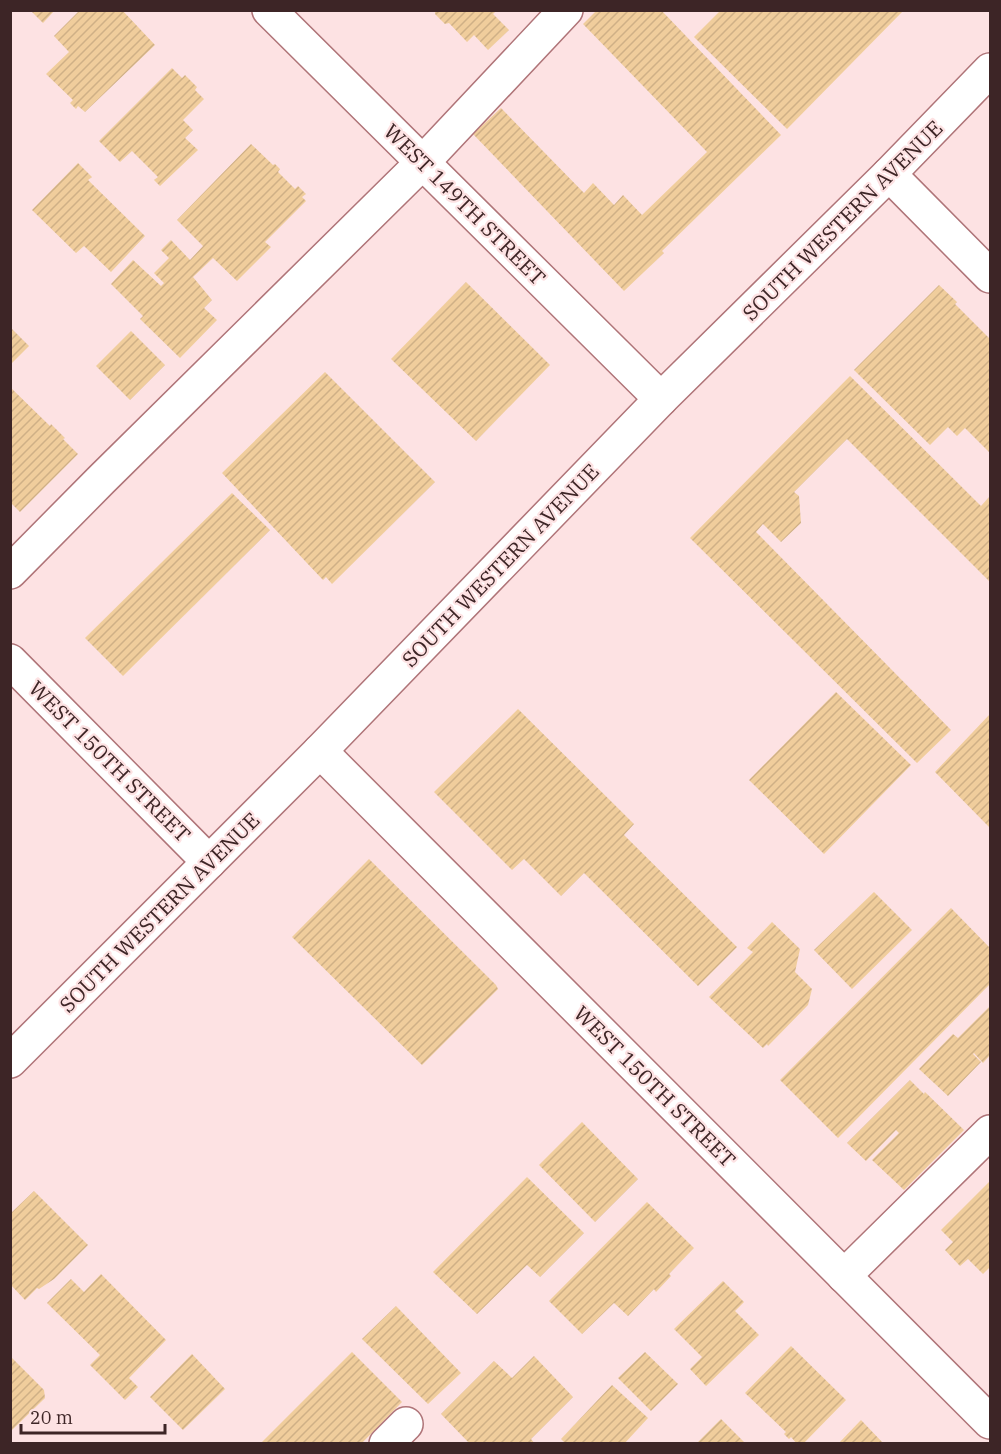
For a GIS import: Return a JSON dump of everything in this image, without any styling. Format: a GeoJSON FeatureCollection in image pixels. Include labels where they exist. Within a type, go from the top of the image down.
{"type":"FeatureCollection","features":[{"type":"Feature","properties":{"kind":"street","name":"WEST 149TH STREET"},"geometry":{"type":"LineString","coordinates":[[269,10],[661,399]]}},
{"type":"Feature","properties":{"kind":"street"},"geometry":{"type":"LineString","coordinates":[[10,572],[423,162],[566,10]]}},
{"type":"Feature","properties":{"kind":"street","name":"SOUTH WESTERN AVENUE"},"geometry":{"type":"LineString","coordinates":[[10,1061],[320,751],[661,399],[889,174],[990,70]]}},
{"type":"Feature","properties":{"kind":"street"},"geometry":{"type":"LineString","coordinates":[[889,174],[990,276]]}},
{"type":"Feature","properties":{"kind":"street","name":"WEST 150TH STREET"},"geometry":{"type":"LineString","coordinates":[[10,661],[209,862]]}},
{"type":"Feature","properties":{"kind":"street","name":"WEST 150TH STREET"},"geometry":{"type":"LineString","coordinates":[[320,751],[990,1422]]}},
{"type":"Feature","properties":{"kind":"street"},"geometry":{"type":"LineString","coordinates":[[844,1276],[990,1132]]}},
{"type":"Feature","properties":{"kind":"building"},"geometry":{"type":"Polygon","coordinates":[[[30,10],[55,10],[43,23],[30,10]]]}},
{"type":"Feature","properties":{"kind":"building"},"geometry":{"type":"Polygon","coordinates":[[[80,10],[122,10],[155,45],[85,112],[78,106],[76,109],[70,103],[73,100],[46,74],[69,52],[54,36],[80,10]]]}},
{"type":"Feature","properties":{"kind":"building"},"geometry":{"type":"Polygon","coordinates":[[[435,10],[497,10],[493,14],[509,30],[488,50],[474,35],[467,42],[449,23],[445,24],[435,14],[435,10]]]}},
{"type":"Feature","properties":{"kind":"building"},"geometry":{"type":"Polygon","coordinates":[[[597,10],[661,10],[781,135],[624,291],[473,134],[501,108],[584,193],[593,183],[614,205],[623,195],[642,215],[707,152],[583,24],[597,10]]]}},
{"type":"Feature","properties":{"kind":"building"},"geometry":{"type":"Polygon","coordinates":[[[721,10],[904,10],[787,129],[694,37],[721,10]]]}},
{"type":"Feature","properties":{"kind":"building"},"geometry":{"type":"Polygon","coordinates":[[[172,68],[182,78],[185,75],[197,87],[195,90],[204,99],[183,120],[193,130],[185,138],[198,150],[160,186],[154,180],[158,177],[132,151],[120,162],[99,141],[172,68]]]}},
{"type":"Feature","properties":{"kind":"building"},"geometry":{"type":"Polygon","coordinates":[[[251,144],[280,169],[278,172],[295,189],[298,186],[306,194],[302,197],[306,201],[265,242],[271,247],[237,281],[213,258],[193,277],[212,300],[204,308],[217,320],[180,358],[140,319],[143,316],[111,284],[133,260],[161,286],[164,283],[154,273],[169,258],[161,250],[171,240],[190,260],[203,246],[177,220],[251,144]]]}},
{"type":"Feature","properties":{"kind":"building"},"geometry":{"type":"Polygon","coordinates":[[[78,163],[92,177],[88,180],[145,236],[111,272],[84,246],[76,253],[32,210],[78,163]]]}},
{"type":"Feature","properties":{"kind":"building"},"geometry":{"type":"Polygon","coordinates":[[[466,282],[550,365],[476,441],[391,359],[466,282]]]}},
{"type":"Feature","properties":{"kind":"building"},"geometry":{"type":"Polygon","coordinates":[[[939,285],[990,339],[990,453],[965,428],[957,436],[948,427],[930,445],[854,370],[939,285]]]}},
{"type":"Feature","properties":{"kind":"building"},"geometry":{"type":"Polygon","coordinates":[[[10,327],[29,346],[10,365],[10,327]]]}},
{"type":"Feature","properties":{"kind":"building"},"geometry":{"type":"Polygon","coordinates":[[[131,331],[165,365],[130,400],[96,366],[131,331]]]}},
{"type":"Feature","properties":{"kind":"building"},"geometry":{"type":"Polygon","coordinates":[[[325,372],[435,482],[332,584],[326,577],[323,580],[222,473],[325,372]]]}},
{"type":"Feature","properties":{"kind":"building"},"geometry":{"type":"Polygon","coordinates":[[[850,376],[981,506],[990,496],[990,582],[847,439],[794,492],[799,496],[801,523],[781,542],[763,524],[756,532],[951,730],[917,763],[690,538],[850,376]]]}},
{"type":"Feature","properties":{"kind":"building"},"geometry":{"type":"Polygon","coordinates":[[[10,387],[50,426],[51,424],[78,454],[20,512],[10,502],[10,387]]]}},
{"type":"Feature","properties":{"kind":"building"},"geometry":{"type":"Polygon","coordinates":[[[232,493],[270,530],[123,676],[85,638],[232,493]]]}},
{"type":"Feature","properties":{"kind":"building"},"geometry":{"type":"Polygon","coordinates":[[[836,692],[911,765],[824,854],[749,780],[836,692]]]}},
{"type":"Feature","properties":{"kind":"building"},"geometry":{"type":"Polygon","coordinates":[[[518,709],[634,824],[624,835],[737,947],[698,986],[584,873],[561,896],[524,859],[512,870],[434,792],[518,709]]]}},
{"type":"Feature","properties":{"kind":"building"},"geometry":{"type":"Polygon","coordinates":[[[990,714],[990,828],[935,772],[990,714]]]}},
{"type":"Feature","properties":{"kind":"building"},"geometry":{"type":"Polygon","coordinates":[[[369,859],[498,989],[422,1065],[292,937],[369,859]]]}},
{"type":"Feature","properties":{"kind":"building"},"geometry":{"type":"Polygon","coordinates":[[[874,892],[912,930],[852,989],[814,950],[874,892]]]}},
{"type":"Feature","properties":{"kind":"building"},"geometry":{"type":"Polygon","coordinates":[[[951,908],[990,948],[990,984],[838,1138],[780,1080],[951,908]]]}},
{"type":"Feature","properties":{"kind":"building"},"geometry":{"type":"Polygon","coordinates":[[[772,922],[800,949],[795,972],[812,989],[808,1005],[768,1046],[767,1044],[763,1048],[709,997],[753,952],[747,948],[772,922]]]}},
{"type":"Feature","properties":{"kind":"building"},"geometry":{"type":"Polygon","coordinates":[[[990,1006],[990,1055],[983,1063],[974,1053],[981,1062],[948,1096],[919,1069],[953,1034],[958,1038],[990,1006]]]}},
{"type":"Feature","properties":{"kind":"building"},"geometry":{"type":"Polygon","coordinates":[[[910,1080],[964,1130],[904,1190],[872,1160],[899,1133],[896,1130],[866,1161],[847,1143],[910,1080]]]}},
{"type":"Feature","properties":{"kind":"building"},"geometry":{"type":"Polygon","coordinates":[[[582,1122],[638,1179],[595,1222],[539,1165],[582,1122]]]}},
{"type":"Feature","properties":{"kind":"building"},"geometry":{"type":"Polygon","coordinates":[[[527,1177],[584,1233],[540,1277],[527,1265],[477,1314],[433,1272],[527,1177]]]}},
{"type":"Feature","properties":{"kind":"building"},"geometry":{"type":"Polygon","coordinates":[[[990,1181],[990,1267],[983,1274],[968,1259],[960,1266],[945,1250],[953,1242],[941,1230],[990,1181]]]}},
{"type":"Feature","properties":{"kind":"building"},"geometry":{"type":"Polygon","coordinates":[[[34,1191],[88,1245],[54,1279],[39,1289],[37,1288],[25,1300],[10,1284],[10,1214],[34,1191]]]}},
{"type":"Feature","properties":{"kind":"building"},"geometry":{"type":"Polygon","coordinates":[[[647,1202],[694,1248],[669,1274],[671,1276],[656,1292],[654,1289],[628,1316],[614,1303],[582,1334],[549,1301],[647,1202]]]}},
{"type":"Feature","properties":{"kind":"building"},"geometry":{"type":"Polygon","coordinates":[[[101,1274],[166,1340],[129,1378],[138,1387],[125,1400],[90,1365],[100,1355],[47,1303],[71,1279],[84,1292],[101,1274]]]}},
{"type":"Feature","properties":{"kind":"building"},"geometry":{"type":"Polygon","coordinates":[[[723,1281],[744,1302],[735,1311],[759,1335],[706,1386],[690,1369],[702,1357],[674,1329],[723,1281]]]}},
{"type":"Feature","properties":{"kind":"building"},"geometry":{"type":"Polygon","coordinates":[[[396,1306],[461,1373],[428,1404],[362,1339],[396,1306]]]}},
{"type":"Feature","properties":{"kind":"building"},"geometry":{"type":"Polygon","coordinates":[[[791,1346],[846,1400],[803,1444],[797,1444],[791,1437],[789,1439],[784,1434],[786,1432],[745,1393],[791,1346]]]}},
{"type":"Feature","properties":{"kind":"building"},"geometry":{"type":"Polygon","coordinates":[[[352,1352],[402,1402],[361,1444],[260,1444],[352,1352]]]}},
{"type":"Feature","properties":{"kind":"building"},"geometry":{"type":"Polygon","coordinates":[[[645,1352],[678,1384],[651,1411],[618,1378],[645,1352]]]}},
{"type":"Feature","properties":{"kind":"building"},"geometry":{"type":"Polygon","coordinates":[[[192,1354],[225,1389],[183,1430],[150,1397],[192,1354]]]}},
{"type":"Feature","properties":{"kind":"building"},"geometry":{"type":"Polygon","coordinates":[[[10,1356],[44,1390],[45,1398],[10,1432],[10,1356]]]}},
{"type":"Feature","properties":{"kind":"building"},"geometry":{"type":"Polygon","coordinates":[[[534,1356],[573,1397],[531,1439],[535,1444],[470,1444],[441,1414],[494,1361],[512,1378],[534,1356]]]}},
{"type":"Feature","properties":{"kind":"building"},"geometry":{"type":"Polygon","coordinates":[[[612,1385],[648,1418],[624,1444],[566,1444],[561,1439],[612,1385]]]}},
{"type":"Feature","properties":{"kind":"building"},"geometry":{"type":"Polygon","coordinates":[[[721,1419],[746,1444],[696,1444],[721,1419]]]}},
{"type":"Feature","properties":{"kind":"building"},"geometry":{"type":"Polygon","coordinates":[[[861,1420],[884,1444],[838,1444],[861,1420]]]}}]}
